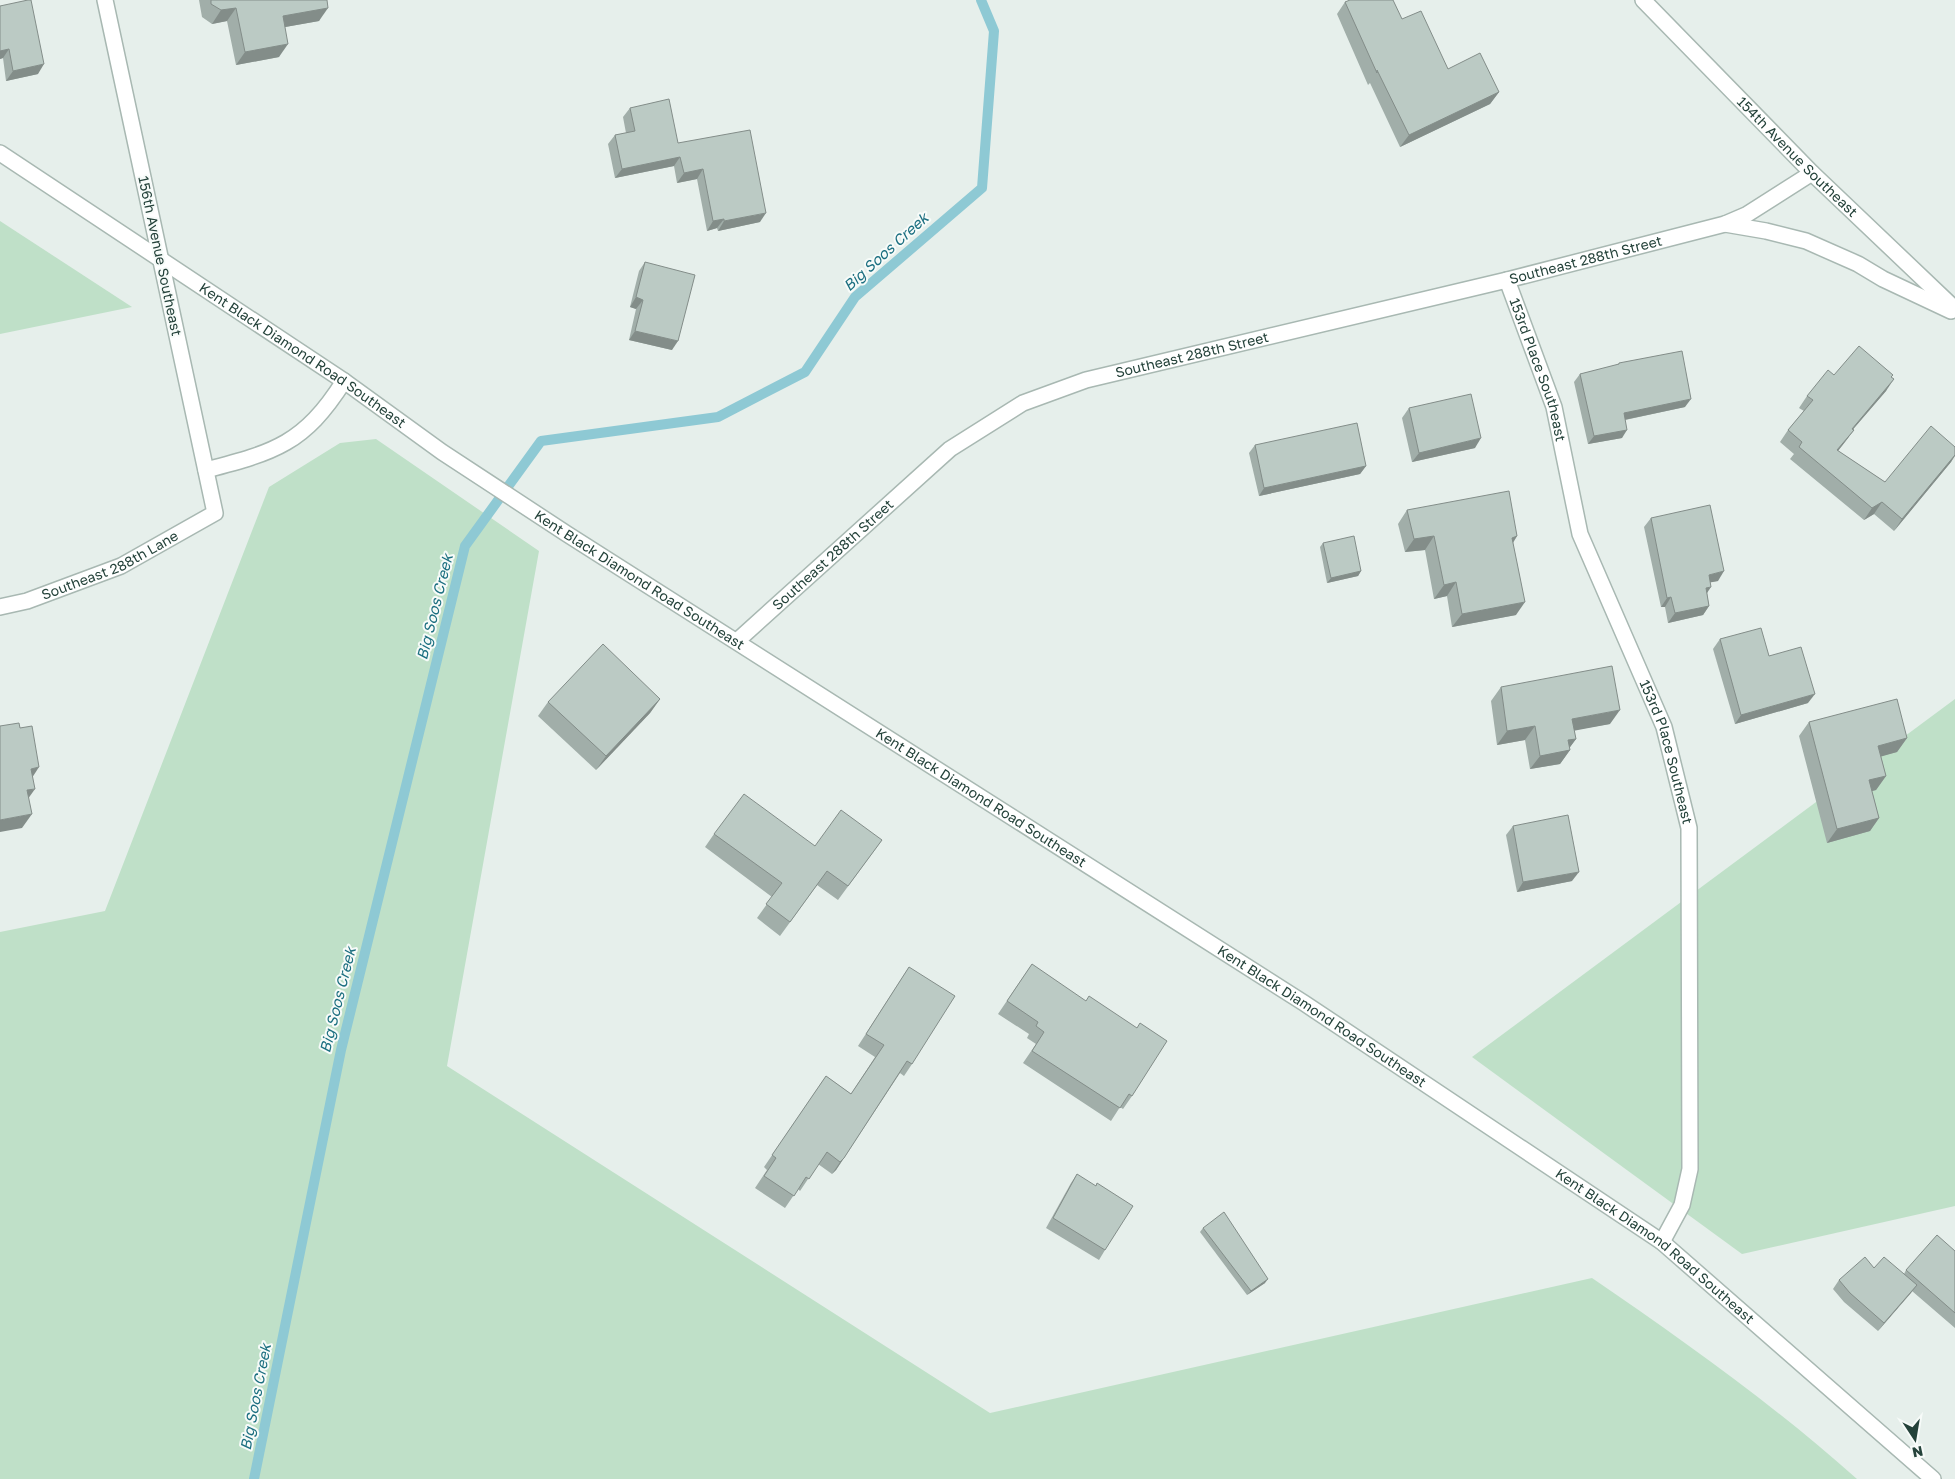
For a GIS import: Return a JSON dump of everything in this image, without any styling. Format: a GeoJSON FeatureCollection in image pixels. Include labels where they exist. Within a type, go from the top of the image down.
{"type":"FeatureCollection","features":[{"type":"Feature","properties":{"kind":"street","name":"156th Avenue Southeast"},"geometry":{"type":"LineString","coordinates":[[105,0],[215,513]]}},
{"type":"Feature","properties":{"kind":"street","name":"154th Avenue Southeast"},"geometry":{"type":"LineString","coordinates":[[1644,0],[1812,173],[1955,310]]}},
{"type":"Feature","properties":{"kind":"street","name":"Kent Black Diamond Road Southeast"},"geometry":{"type":"LineString","coordinates":[[0,154],[344,381],[442,452],[567,534],[1304,1003],[1662,1242],[1933,1479]]}},
{"type":"Feature","properties":{"kind":"street","name":"Southeast 288th Street"},"geometry":{"type":"LineString","coordinates":[[737,641],[950,449],[1023,403],[1086,380],[1507,280],[1725,224],[1746,216],[1812,173]]}},
{"type":"Feature","properties":{"kind":"street","name":"Southeast 288th Street"},"geometry":{"type":"LineString","coordinates":[[1725,224],[1766,231],[1806,241],[1841,256],[1883,279],[1955,313]]}},
{"type":"Feature","properties":{"kind":"street","name":"153rd Place Southeast"},"geometry":{"type":"LineString","coordinates":[[1507,280],[1554,407],[1580,534],[1664,727],[1689,828],[1690,1169],[1682,1205],[1662,1242]]}},
{"type":"Feature","properties":{"kind":"street"},"geometry":{"type":"LineString","coordinates":[[206,470],[254,457],[294,439],[312,424],[329,405],[344,381]]}},
{"type":"Feature","properties":{"kind":"street","name":"Southeast 288th Lane"},"geometry":{"type":"LineString","coordinates":[[0,607],[27,601],[121,566],[215,513]]}},
{"type":"Feature","properties":{"kind":"green space"},"geometry":{"type":"Polygon","coordinates":[[[0,221],[132,307],[0,334],[0,221]]]}},
{"type":"Feature","properties":{"kind":"green space"},"geometry":{"type":"Polygon","coordinates":[[[376,439],[539,551],[447,1066],[990,1413],[1592,1278],[1761,1399],[1857,1479],[0,1479],[0,932],[105,911],[269,487],[340,443],[376,439]]]}},
{"type":"Feature","properties":{"kind":"green space"},"geometry":{"type":"Polygon","coordinates":[[[1955,699],[1955,1206],[1742,1254],[1472,1057],[1955,699]]]}},
{"type":"Feature","properties":{"kind":"building"},"geometry":{"type":"Polygon","coordinates":[[[31,0],[44,64],[13,71],[9,49],[0,51],[0,6],[31,0]]]}},
{"type":"Feature","properties":{"kind":"building"},"geometry":{"type":"Polygon","coordinates":[[[211,0],[327,0],[328,8],[283,16],[288,44],[245,52],[236,8],[221,10],[211,4],[211,0]]]}},
{"type":"Feature","properties":{"kind":"building"},"geometry":{"type":"Polygon","coordinates":[[[1350,0],[1393,0],[1402,19],[1421,11],[1448,69],[1480,53],[1499,92],[1409,135],[1377,70],[1377,73],[1345,2],[1350,0]]]}},
{"type":"Feature","properties":{"kind":"building"},"geometry":{"type":"Polygon","coordinates":[[[669,99],[678,143],[750,130],[766,213],[724,221],[724,219],[713,221],[703,169],[684,173],[680,157],[622,169],[615,135],[635,131],[630,108],[669,99]]]}},
{"type":"Feature","properties":{"kind":"building"},"geometry":{"type":"Polygon","coordinates":[[[645,262],[695,275],[678,341],[635,331],[643,300],[636,297],[645,262]]]}},
{"type":"Feature","properties":{"kind":"building"},"geometry":{"type":"Polygon","coordinates":[[[1859,346],[1893,375],[1891,377],[1894,379],[1837,450],[1885,482],[1931,426],[1955,447],[1955,455],[1902,519],[1882,502],[1872,508],[1799,447],[1802,442],[1788,430],[1813,400],[1807,396],[1828,370],[1834,375],[1859,346]]]}},
{"type":"Feature","properties":{"kind":"building"},"geometry":{"type":"Polygon","coordinates":[[[1682,351],[1691,399],[1624,413],[1627,430],[1594,436],[1580,374],[1619,363],[1682,351]]]}},
{"type":"Feature","properties":{"kind":"building"},"geometry":{"type":"Polygon","coordinates":[[[1471,394],[1481,438],[1419,453],[1409,408],[1471,394]]]}},
{"type":"Feature","properties":{"kind":"building"},"geometry":{"type":"Polygon","coordinates":[[[1357,423],[1366,466],[1264,488],[1255,445],[1357,423]]]}},
{"type":"Feature","properties":{"kind":"building"},"geometry":{"type":"Polygon","coordinates":[[[1509,491],[1517,536],[1512,538],[1525,602],[1462,614],[1456,582],[1444,585],[1434,536],[1414,539],[1407,510],[1509,491]]]}},
{"type":"Feature","properties":{"kind":"building"},"geometry":{"type":"Polygon","coordinates":[[[1710,505],[1724,571],[1709,575],[1711,587],[1706,588],[1709,606],[1675,613],[1671,597],[1667,598],[1651,518],[1710,505]]]}},
{"type":"Feature","properties":{"kind":"building"},"geometry":{"type":"Polygon","coordinates":[[[1354,536],[1361,571],[1331,578],[1323,543],[1354,536]]]}},
{"type":"Feature","properties":{"kind":"building"},"geometry":{"type":"Polygon","coordinates":[[[1761,628],[1769,656],[1801,647],[1815,694],[1741,715],[1720,639],[1761,628]]]}},
{"type":"Feature","properties":{"kind":"building"},"geometry":{"type":"Polygon","coordinates":[[[603,644],[660,699],[606,756],[548,702],[603,644]]]}},
{"type":"Feature","properties":{"kind":"building"},"geometry":{"type":"Polygon","coordinates":[[[1612,666],[1620,710],[1572,719],[1576,739],[1568,740],[1570,750],[1540,756],[1535,726],[1507,731],[1501,687],[1612,666]]]}},
{"type":"Feature","properties":{"kind":"building"},"geometry":{"type":"Polygon","coordinates":[[[1897,699],[1907,738],[1878,746],[1886,776],[1869,780],[1879,818],[1837,829],[1809,722],[1897,699]]]}},
{"type":"Feature","properties":{"kind":"building"},"geometry":{"type":"Polygon","coordinates":[[[19,723],[20,728],[32,726],[39,767],[31,769],[35,789],[27,790],[32,814],[0,820],[0,726],[19,723]]]}},
{"type":"Feature","properties":{"kind":"building"},"geometry":{"type":"Polygon","coordinates":[[[744,794],[815,846],[841,810],[882,840],[848,886],[827,871],[790,922],[766,904],[782,883],[714,834],[744,794]]]}},
{"type":"Feature","properties":{"kind":"building"},"geometry":{"type":"Polygon","coordinates":[[[1568,815],[1579,872],[1523,882],[1513,826],[1568,815]]]}},
{"type":"Feature","properties":{"kind":"building"},"geometry":{"type":"Polygon","coordinates":[[[1032,964],[1086,1001],[1089,996],[1137,1028],[1140,1023],[1167,1041],[1132,1096],[1129,1094],[1120,1108],[1032,1051],[1044,1032],[1036,1026],[1038,1022],[1007,1001],[1032,964]]]}},
{"type":"Feature","properties":{"kind":"building"},"geometry":{"type":"Polygon","coordinates":[[[909,967],[955,996],[912,1064],[907,1061],[844,1158],[840,1162],[827,1152],[809,1179],[806,1177],[794,1196],[764,1176],[776,1158],[772,1155],[826,1076],[851,1094],[884,1045],[866,1034],[909,967]]]}},
{"type":"Feature","properties":{"kind":"building"},"geometry":{"type":"Polygon","coordinates":[[[1077,1174],[1096,1186],[1097,1183],[1133,1206],[1105,1250],[1053,1218],[1077,1174]]]}},
{"type":"Feature","properties":{"kind":"building"},"geometry":{"type":"Polygon","coordinates":[[[1224,1212],[1268,1279],[1251,1291],[1203,1228],[1224,1212]]]}},
{"type":"Feature","properties":{"kind":"building"},"geometry":{"type":"Polygon","coordinates":[[[1937,1235],[1955,1251],[1955,1313],[1906,1270],[1937,1235]]]}},
{"type":"Feature","properties":{"kind":"building"},"geometry":{"type":"Polygon","coordinates":[[[1865,1257],[1874,1268],[1884,1257],[1917,1285],[1884,1323],[1850,1293],[1839,1280],[1865,1257]]]}},
{"type":"Feature","properties":{"kind":"waterway","name":"Big Soos Creek"},"geometry":{"type":"LineString","coordinates":[[254,1479],[341,1050],[465,546],[541,441],[718,417],[805,372],[855,297],[982,188],[994,31],[981,0]]}}]}
